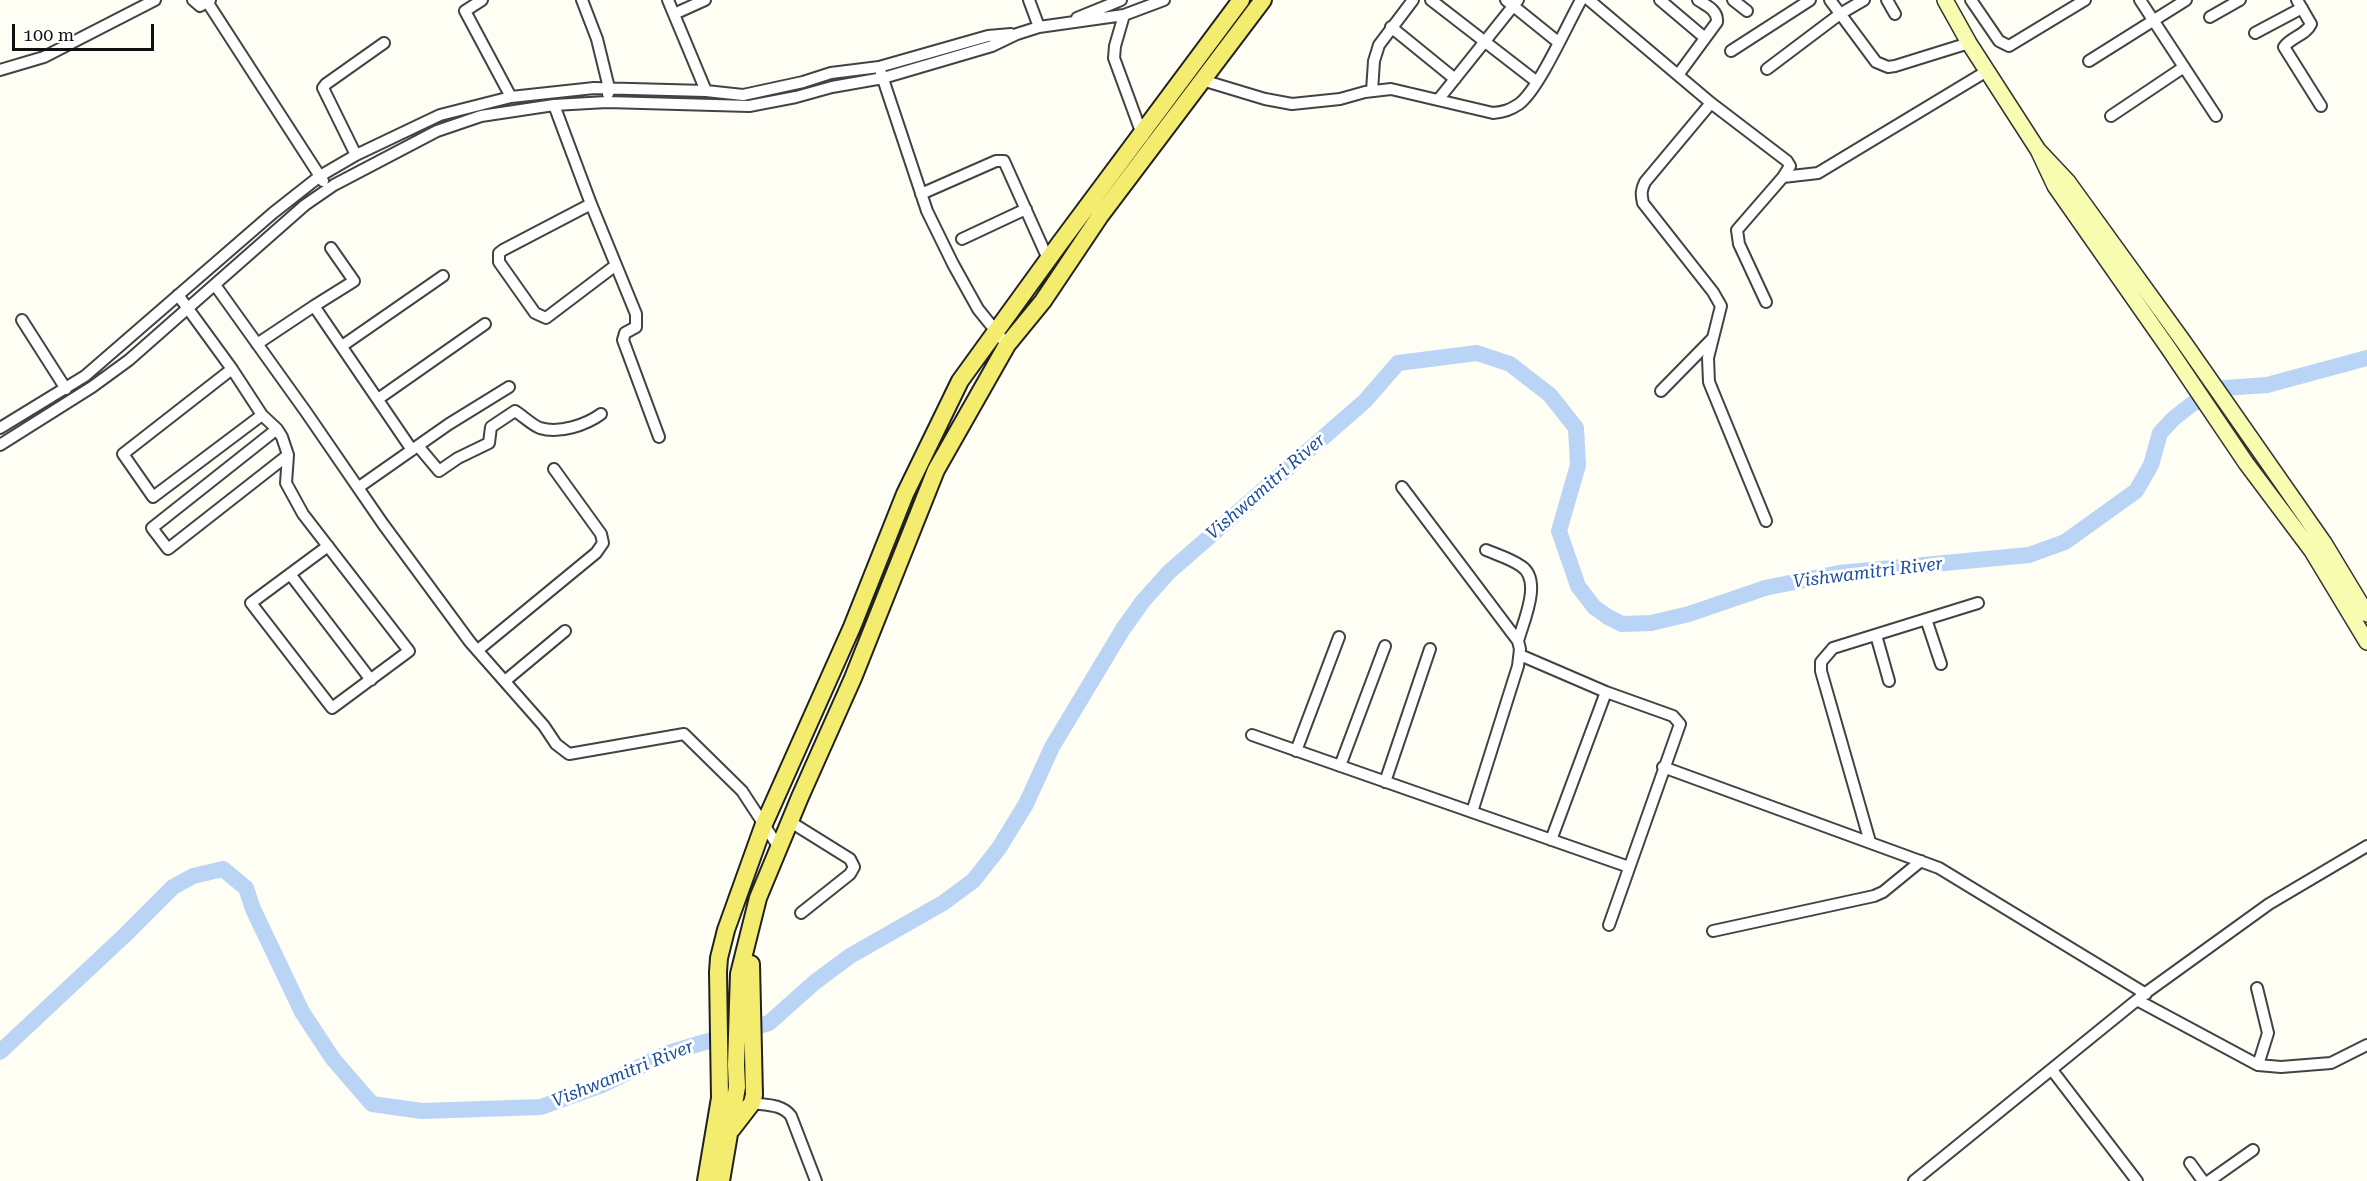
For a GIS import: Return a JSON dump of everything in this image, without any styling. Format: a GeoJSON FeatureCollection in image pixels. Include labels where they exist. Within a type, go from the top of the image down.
{"type":"FeatureCollection","features":[{"type":"Feature","properties":{"kind":"main road"},"geometry":{"type":"LineString","coordinates":[[721,1181],[730,1132],[748,1093],[736,1065],[744,977],[758,897],[778,846],[853,678],[936,470],[1007,345],[1043,301],[1101,216],[1146,143],[1241,0]]}},
{"type":"Feature","properties":{"kind":"main road"},"geometry":{"type":"LineString","coordinates":[[706,1181],[720,1098],[718,972],[726,930],[764,824],[852,627],[905,494],[960,381],[1048,259],[1202,81],[1263,0]]}},
{"type":"Feature","properties":{"kind":"street"},"geometry":{"type":"LineString","coordinates":[[0,70],[44,57],[155,0]]}},
{"type":"Feature","properties":{"kind":"street"},"geometry":{"type":"LineString","coordinates":[[193,0],[200,6],[208,1],[328,190]]}},
{"type":"Feature","properties":{"kind":"street"},"geometry":{"type":"LineString","coordinates":[[482,0],[465,11],[511,97]]}},
{"type":"Feature","properties":{"kind":"street"},"geometry":{"type":"LineString","coordinates":[[582,0],[597,39],[609,88],[607,102]]}},
{"type":"Feature","properties":{"kind":"street"},"geometry":{"type":"LineString","coordinates":[[668,0],[706,90]]}},
{"type":"Feature","properties":{"kind":"street"},"geometry":{"type":"LineString","coordinates":[[674,14],[705,0]]}},
{"type":"Feature","properties":{"kind":"street"},"geometry":{"type":"LineString","coordinates":[[1029,0],[1039,27]]}},
{"type":"Feature","properties":{"kind":"street"},"geometry":{"type":"LineString","coordinates":[[1062,24],[1121,0]]}},
{"type":"Feature","properties":{"kind":"street"},"geometry":{"type":"LineString","coordinates":[[0,445],[99,382],[129,360],[305,205],[328,190],[451,125],[481,116],[554,105],[607,102],[740,107],[881,72],[988,36],[1017,34],[1039,27],[1124,15],[1164,0]]}},
{"type":"Feature","properties":{"kind":"street"},"geometry":{"type":"LineString","coordinates":[[1372,91],[1374,61],[1378,45],[1413,0]]}},
{"type":"Feature","properties":{"kind":"street"},"geometry":{"type":"LineString","coordinates":[[1431,0],[1537,82]]}},
{"type":"Feature","properties":{"kind":"street"},"geometry":{"type":"LineString","coordinates":[[1202,81],[1292,104],[1340,99],[1391,89],[1493,113],[1508,111],[1521,102],[1537,82],[1581,0]]}},
{"type":"Feature","properties":{"kind":"street"},"geometry":{"type":"LineString","coordinates":[[1589,0],[1711,103],[1787,161],[1790,166],[1737,230],[1739,244],[1766,302]]}},
{"type":"Feature","properties":{"kind":"street"},"geometry":{"type":"LineString","coordinates":[[1660,0],[1706,38]]}},
{"type":"Feature","properties":{"kind":"street"},"geometry":{"type":"LineString","coordinates":[[1678,75],[1717,22],[1718,16],[1698,0]]}},
{"type":"Feature","properties":{"kind":"street"},"geometry":{"type":"LineString","coordinates":[[1733,0],[1747,11]]}},
{"type":"Feature","properties":{"kind":"street"},"geometry":{"type":"LineString","coordinates":[[1731,51],[1810,0]]}},
{"type":"Feature","properties":{"kind":"street"},"geometry":{"type":"LineString","coordinates":[[1830,0],[1876,62],[1882,66],[1895,66],[1969,43]]}},
{"type":"Feature","properties":{"kind":"street"},"geometry":{"type":"LineString","coordinates":[[1767,69],[1840,14],[1864,0]]}},
{"type":"Feature","properties":{"kind":"street"},"geometry":{"type":"LineString","coordinates":[[1887,0],[1895,14]]}},
{"type":"Feature","properties":{"kind":"street"},"geometry":{"type":"LineString","coordinates":[[1945,0],[1969,43],[2038,150],[2055,186],[2246,463],[2312,551],[2367,642]]}},
{"type":"Feature","properties":{"kind":"street"},"geometry":{"type":"LineString","coordinates":[[1971,0],[1999,41],[2009,46],[2085,0]]}},
{"type":"Feature","properties":{"kind":"street"},"geometry":{"type":"LineString","coordinates":[[2140,0],[2216,116]]}},
{"type":"Feature","properties":{"kind":"street"},"geometry":{"type":"LineString","coordinates":[[2089,61],[2186,0]]}},
{"type":"Feature","properties":{"kind":"street"},"geometry":{"type":"LineString","coordinates":[[2211,17],[2240,0]]}},
{"type":"Feature","properties":{"kind":"street"},"geometry":{"type":"LineString","coordinates":[[1438,100],[1485,41],[1512,2],[1558,42]]}},
{"type":"Feature","properties":{"kind":"street"},"geometry":{"type":"LineString","coordinates":[[2255,33],[2300,4],[2311,24],[2310,28],[2285,44],[2284,47],[2321,106]]}},
{"type":"Feature","properties":{"kind":"street"},"geometry":{"type":"LineString","coordinates":[[1124,15],[1114,58],[1146,143]]}},
{"type":"Feature","properties":{"kind":"street"},"geometry":{"type":"LineString","coordinates":[[1391,27],[1455,79]]}},
{"type":"Feature","properties":{"kind":"street"},"geometry":{"type":"LineString","coordinates":[[356,155],[323,88],[384,43]]}},
{"type":"Feature","properties":{"kind":"street"},"geometry":{"type":"LineString","coordinates":[[2111,116],[2184,67]]}},
{"type":"Feature","properties":{"kind":"street"},"geometry":{"type":"LineString","coordinates":[[1783,177],[1818,173],[1987,71]]}},
{"type":"Feature","properties":{"kind":"street"},"geometry":{"type":"LineString","coordinates":[[0,428],[66,389],[97,366],[273,213],[320,176],[356,155],[440,115],[511,97],[609,88],[706,90],[743,95],[803,82],[831,73],[881,72]]}},
{"type":"Feature","properties":{"kind":"street"},"geometry":{"type":"LineString","coordinates":[[881,72],[927,211],[978,309],[1007,345]]}},
{"type":"Feature","properties":{"kind":"street"},"geometry":{"type":"LineString","coordinates":[[1711,103],[1645,182],[1641,190],[1643,203],[1718,299],[1720,306],[1707,368],[1708,382],[1766,521]]}},
{"type":"Feature","properties":{"kind":"street"},"geometry":{"type":"LineString","coordinates":[[554,105],[636,314],[638,323],[636,327],[625,333],[623,340],[658,437]]}},
{"type":"Feature","properties":{"kind":"street"},"geometry":{"type":"LineString","coordinates":[[2038,150],[2068,182],[2183,341],[2324,543],[2367,614]]}},
{"type":"Feature","properties":{"kind":"street"},"geometry":{"type":"LineString","coordinates":[[921,194],[1001,160],[1008,166],[1048,259]]}},
{"type":"Feature","properties":{"kind":"street"},"geometry":{"type":"LineString","coordinates":[[591,204],[503,250],[500,254],[500,262],[535,313],[546,318],[616,265]]}},
{"type":"Feature","properties":{"kind":"street"},"geometry":{"type":"LineString","coordinates":[[962,239],[1026,209]]}},
{"type":"Feature","properties":{"kind":"street"},"geometry":{"type":"LineString","coordinates":[[257,344],[354,281],[331,248]]}},
{"type":"Feature","properties":{"kind":"street"},"geometry":{"type":"LineString","coordinates":[[342,346],[443,276]]}},
{"type":"Feature","properties":{"kind":"street"},"geometry":{"type":"LineString","coordinates":[[215,285],[478,650],[544,726],[556,744],[570,754],[684,735],[742,791],[778,846]]}},
{"type":"Feature","properties":{"kind":"street"},"geometry":{"type":"LineString","coordinates":[[178,296],[232,369],[262,415],[277,429],[288,455],[286,483],[303,514],[328,546],[409,651],[332,708],[251,603],[328,546]]}},
{"type":"Feature","properties":{"kind":"street"},"geometry":{"type":"LineString","coordinates":[[314,306],[415,448],[439,471],[458,458],[489,443],[491,427],[515,411],[540,428],[559,429],[588,423],[601,414]]}},
{"type":"Feature","properties":{"kind":"street"},"geometry":{"type":"LineString","coordinates":[[22,321],[66,389]]}},
{"type":"Feature","properties":{"kind":"street"},"geometry":{"type":"LineString","coordinates":[[378,399],[485,324]]}},
{"type":"Feature","properties":{"kind":"street"},"geometry":{"type":"LineString","coordinates":[[1661,392],[1712,339]]}},
{"type":"Feature","properties":{"kind":"street"},"geometry":{"type":"LineString","coordinates":[[232,369],[123,454],[153,497],[262,415]]}},
{"type":"Feature","properties":{"kind":"street"},"geometry":{"type":"LineString","coordinates":[[359,487],[509,387]]}},
{"type":"Feature","properties":{"kind":"street"},"geometry":{"type":"LineString","coordinates":[[277,429],[153,528],[168,549],[288,455]]}},
{"type":"Feature","properties":{"kind":"street"},"geometry":{"type":"LineString","coordinates":[[478,650],[596,553],[603,543],[601,534],[554,469]]}},
{"type":"Feature","properties":{"kind":"street"},"geometry":{"type":"LineString","coordinates":[[1402,487],[1518,641]]}},
{"type":"Feature","properties":{"kind":"street"},"geometry":{"type":"LineString","coordinates":[[1472,812],[1520,655],[1518,641],[1533,590],[1524,567],[1486,550]]}},
{"type":"Feature","properties":{"kind":"street"},"geometry":{"type":"LineString","coordinates":[[290,574],[371,680]]}},
{"type":"Feature","properties":{"kind":"street"},"geometry":{"type":"LineString","coordinates":[[1870,842],[1821,672],[1821,662],[1833,648],[1978,603]]}},
{"type":"Feature","properties":{"kind":"street"},"geometry":{"type":"LineString","coordinates":[[1926,619],[1941,664]]}},
{"type":"Feature","properties":{"kind":"street"},"geometry":{"type":"LineString","coordinates":[[505,681],[565,632]]}},
{"type":"Feature","properties":{"kind":"street"},"geometry":{"type":"LineString","coordinates":[[1875,635],[1889,681]]}},
{"type":"Feature","properties":{"kind":"street"},"geometry":{"type":"LineString","coordinates":[[1296,751],[1339,637]]}},
{"type":"Feature","properties":{"kind":"street"},"geometry":{"type":"LineString","coordinates":[[1340,766],[1385,646]]}},
{"type":"Feature","properties":{"kind":"street"},"geometry":{"type":"LineString","coordinates":[[1385,782],[1430,649]]}},
{"type":"Feature","properties":{"kind":"street"},"geometry":{"type":"LineString","coordinates":[[1520,655],[1606,692],[1673,716],[1680,724],[1609,925]]}},
{"type":"Feature","properties":{"kind":"street"},"geometry":{"type":"LineString","coordinates":[[1551,840],[1606,692]]}},
{"type":"Feature","properties":{"kind":"street"},"geometry":{"type":"LineString","coordinates":[[1252,735],[1629,867]]}},
{"type":"Feature","properties":{"kind":"street"},"geometry":{"type":"LineString","coordinates":[[1664,767],[1921,861],[1963,881],[2141,997],[2259,1065],[2281,1067],[2331,1063],[2367,1045]]}},
{"type":"Feature","properties":{"kind":"street"},"geometry":{"type":"LineString","coordinates":[[789,821],[850,859],[854,867],[850,874],[801,914]]}},
{"type":"Feature","properties":{"kind":"street"},"geometry":{"type":"LineString","coordinates":[[1914,1181],[2141,997],[2269,904],[2367,846]]}},
{"type":"Feature","properties":{"kind":"street"},"geometry":{"type":"LineString","coordinates":[[1713,931],[1874,896],[1883,892],[1921,861]]}},
{"type":"Feature","properties":{"kind":"street"},"geometry":{"type":"LineString","coordinates":[[2257,988],[2268,1033],[2259,1065]]}},
{"type":"Feature","properties":{"kind":"street"},"geometry":{"type":"LineString","coordinates":[[2052,1070],[2137,1181]]}},
{"type":"Feature","properties":{"kind":"street"},"geometry":{"type":"LineString","coordinates":[[748,1093],[786,1110],[791,1116],[816,1181]]}},
{"type":"Feature","properties":{"kind":"street"},"geometry":{"type":"LineString","coordinates":[[2209,1181],[2253,1150]]}},
{"type":"Feature","properties":{"kind":"street"},"geometry":{"type":"LineString","coordinates":[[2190,1163],[2203,1181]]}},
{"type":"Feature","properties":{"kind":"waterway","name":"Vishwamitri River"},"geometry":{"type":"LineString","coordinates":[[0,1052],[173,887],[193,876],[223,869],[246,888],[253,909],[302,1012],[333,1059],[372,1104],[422,1111],[541,1107],[602,1085],[668,1053],[769,1023],[815,982],[850,956],[943,903],[973,881],[999,848],[1026,804],[1052,747],[1123,629],[1143,601],[1169,572],[1365,401],[1398,363],[1477,353],[1510,364],[1550,395],[1576,428],[1578,465],[1559,531],[1578,586],[1594,607],[1622,624],[1651,623],[1689,614],[1765,588],[1839,573],[2029,555],[2065,542],[2136,491],[2151,465],[2160,433],[2192,404],[2224,388],[2267,385],[2367,358]]}}]}
